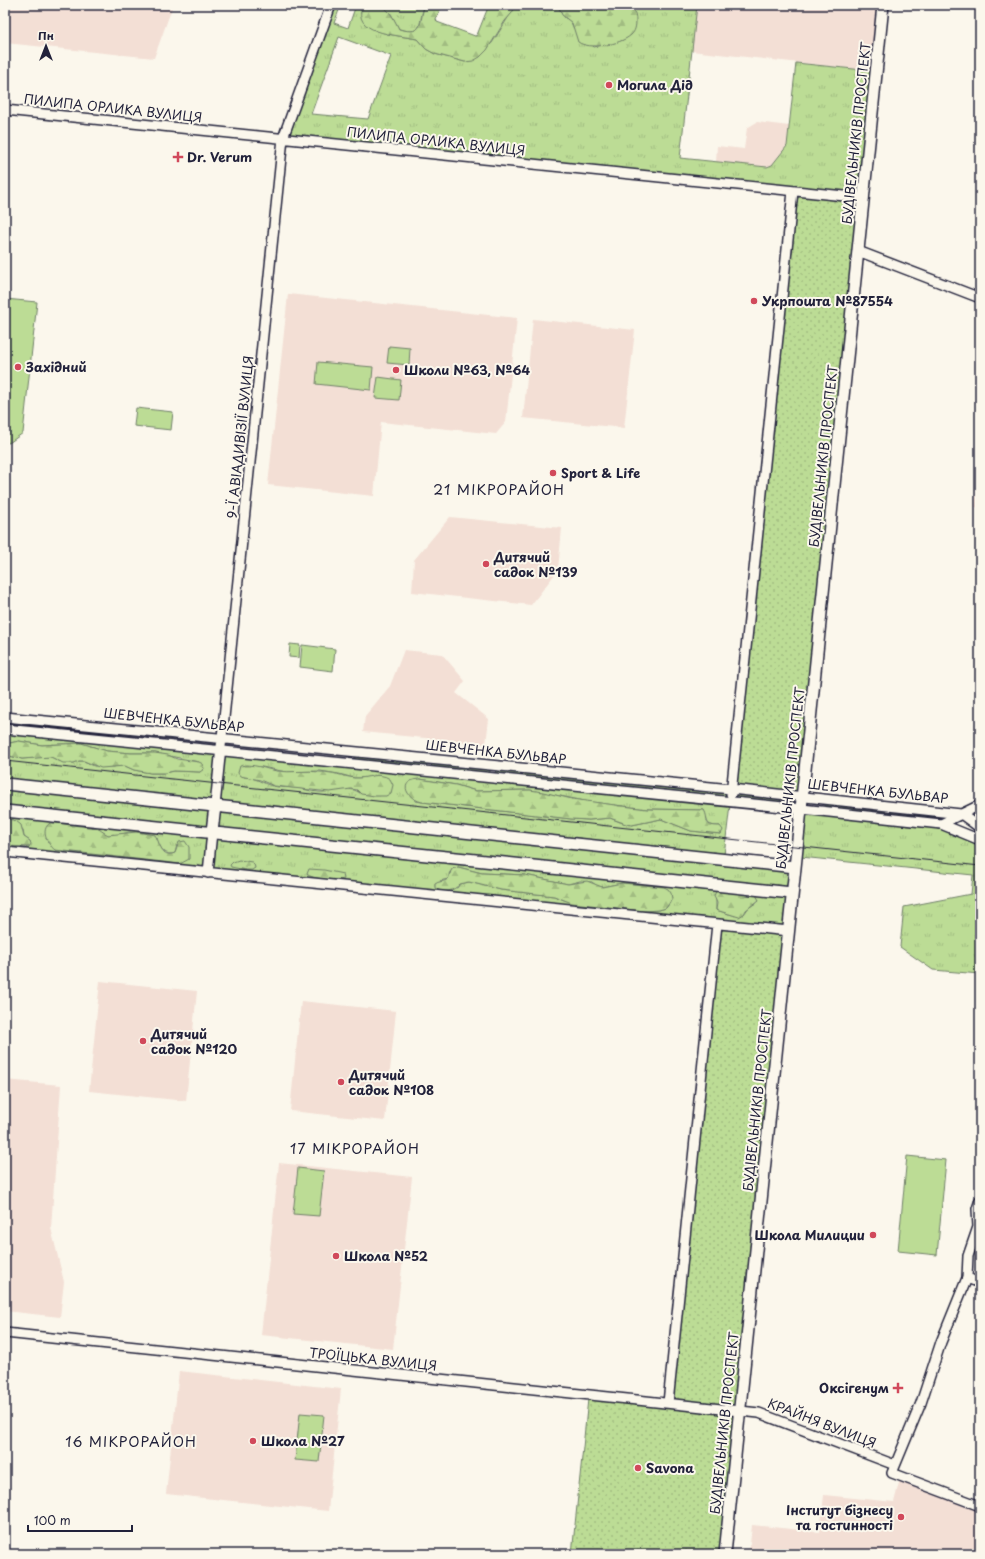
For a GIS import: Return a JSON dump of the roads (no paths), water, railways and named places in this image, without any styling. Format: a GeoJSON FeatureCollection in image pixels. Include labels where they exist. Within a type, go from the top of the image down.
{"type":"FeatureCollection","features":[{"type":"Feature","properties":{"kind":"main road","name":"БУДІВЕЛЬНИКІВ ПРОСПЕКТ"},"geometry":{"type":"LineString","coordinates":[[725,1554],[883,5]]}},
{"type":"Feature","properties":{"kind":"main road"},"geometry":{"type":"LineString","coordinates":[[5,784],[795,867]]}},
{"type":"Feature","properties":{"kind":"main road"},"geometry":{"type":"LineString","coordinates":[[212,832],[215,806]]}},
{"type":"Feature","properties":{"kind":"main road"},"geometry":{"type":"LineString","coordinates":[[5,811],[792,893]]}},
{"type":"Feature","properties":{"kind":"street","name":"9-Ї АВІАДИВІЗІЇ ВУЛИЦЯ"},"geometry":{"type":"LineString","coordinates":[[215,806],[283,138],[331,5]]}},
{"type":"Feature","properties":{"kind":"street","name":"ПИЛИПА ОРЛИКА ВУЛИЦЯ"},"geometry":{"type":"LineString","coordinates":[[5,110],[864,198]]}},
{"type":"Feature","properties":{"kind":"street"},"geometry":{"type":"LineString","coordinates":[[730,802],[793,191]]}},
{"type":"Feature","properties":{"kind":"street"},"geometry":{"type":"LineString","coordinates":[[858,251],[980,298]]}},
{"type":"Feature","properties":{"kind":"street","name":"ШЕВЧЕНКА БУЛЬВАР"},"geometry":{"type":"LineString","coordinates":[[5,717],[731,789],[961,814],[980,828]]}},
{"type":"Feature","properties":{"kind":"street"},"geometry":{"type":"LineString","coordinates":[[90,738],[91,726]]}},
{"type":"Feature","properties":{"kind":"street","name":"ШЕВЧЕНКА БУЛЬВАР"},"geometry":{"type":"LineString","coordinates":[[5,729],[941,824],[980,840]]}},
{"type":"Feature","properties":{"kind":"street"},"geometry":{"type":"LineString","coordinates":[[352,765],[353,752]]}},
{"type":"Feature","properties":{"kind":"street"},"geometry":{"type":"LineString","coordinates":[[941,824],[980,805]]}},
{"type":"Feature","properties":{"kind":"street"},"geometry":{"type":"LineString","coordinates":[[208,873],[212,832]]}},
{"type":"Feature","properties":{"kind":"street"},"geometry":{"type":"LineString","coordinates":[[5,852],[788,931]]}},
{"type":"Feature","properties":{"kind":"street"},"geometry":{"type":"LineString","coordinates":[[668,1403],[717,924]]}},
{"type":"Feature","properties":{"kind":"street"},"geometry":{"type":"LineString","coordinates":[[893,1469],[921,1403],[941,1342],[967,1278],[968,1256],[978,1227],[977,1209],[980,1200]]}},
{"type":"Feature","properties":{"kind":"street"},"geometry":{"type":"LineString","coordinates":[[967,1278],[980,1283]]}},
{"type":"Feature","properties":{"kind":"street","name":"ТРОЇЦЬКА ВУЛИЦЯ"},"geometry":{"type":"LineString","coordinates":[[5,1333],[739,1411]]}},
{"type":"Feature","properties":{"kind":"street","name":"КРАЙНЯ ВУЛИЦЯ"},"geometry":{"type":"LineString","coordinates":[[739,1411],[759,1413],[980,1506]]}},
{"type":"Feature","properties":{"kind":"tram line"},"geometry":{"type":"LineString","coordinates":[[5,761],[980,866]]}},
{"type":"Feature","properties":{"kind":"place","name":"Могила Дiд"},"geometry":{"type":"Point","coordinates":[609,85]}},
{"type":"Feature","properties":{"kind":"place","name":"Dr. Verum"},"geometry":{"type":"Point","coordinates":[178,157]}},
{"type":"Feature","properties":{"kind":"place","name":"Укрпошта №87554"},"geometry":{"type":"Point","coordinates":[754,301]}},
{"type":"Feature","properties":{"kind":"place","name":"Західний"},"geometry":{"type":"Point","coordinates":[18,367]}},
{"type":"Feature","properties":{"kind":"place","name":"Школи №63, №64"},"geometry":{"type":"Point","coordinates":[396,370]}},
{"type":"Feature","properties":{"kind":"place","name":"Sport & Life"},"geometry":{"type":"Point","coordinates":[553,473]}},
{"type":"Feature","properties":{"kind":"place","name":"Дитячий садок №139"},"geometry":{"type":"Point","coordinates":[486,564]}},
{"type":"Feature","properties":{"kind":"place","name":"Дитячий садок №120"},"geometry":{"type":"Point","coordinates":[143,1041]}},
{"type":"Feature","properties":{"kind":"place","name":"Дитячий садок №108"},"geometry":{"type":"Point","coordinates":[341,1082]}},
{"type":"Feature","properties":{"kind":"place","name":"Школа Милиции"},"geometry":{"type":"Point","coordinates":[873,1235]}},
{"type":"Feature","properties":{"kind":"place","name":"Школа №52"},"geometry":{"type":"Point","coordinates":[336,1256]}},
{"type":"Feature","properties":{"kind":"place","name":"Оксігенум"},"geometry":{"type":"Point","coordinates":[898,1388]}},
{"type":"Feature","properties":{"kind":"place","name":"Школа №27"},"geometry":{"type":"Point","coordinates":[253,1441]}},
{"type":"Feature","properties":{"kind":"place","name":"Savona"},"geometry":{"type":"Point","coordinates":[638,1468]}},
{"type":"Feature","properties":{"kind":"place","name":"Інститут бізнесу та гостинності"},"geometry":{"type":"Point","coordinates":[901,1517]}},
{"type":"Feature","properties":{"kind":"district","name":"21 МІКРОРАЙОН"},"geometry":{"type":"Point","coordinates":[499,490]}},
{"type":"Feature","properties":{"kind":"district","name":"17 МІКРОРАЙОН"},"geometry":{"type":"Point","coordinates":[355,1149]}},
{"type":"Feature","properties":{"kind":"district","name":"16 МІКРОРАЙОН"},"geometry":{"type":"Point","coordinates":[131,1442]}}]}
